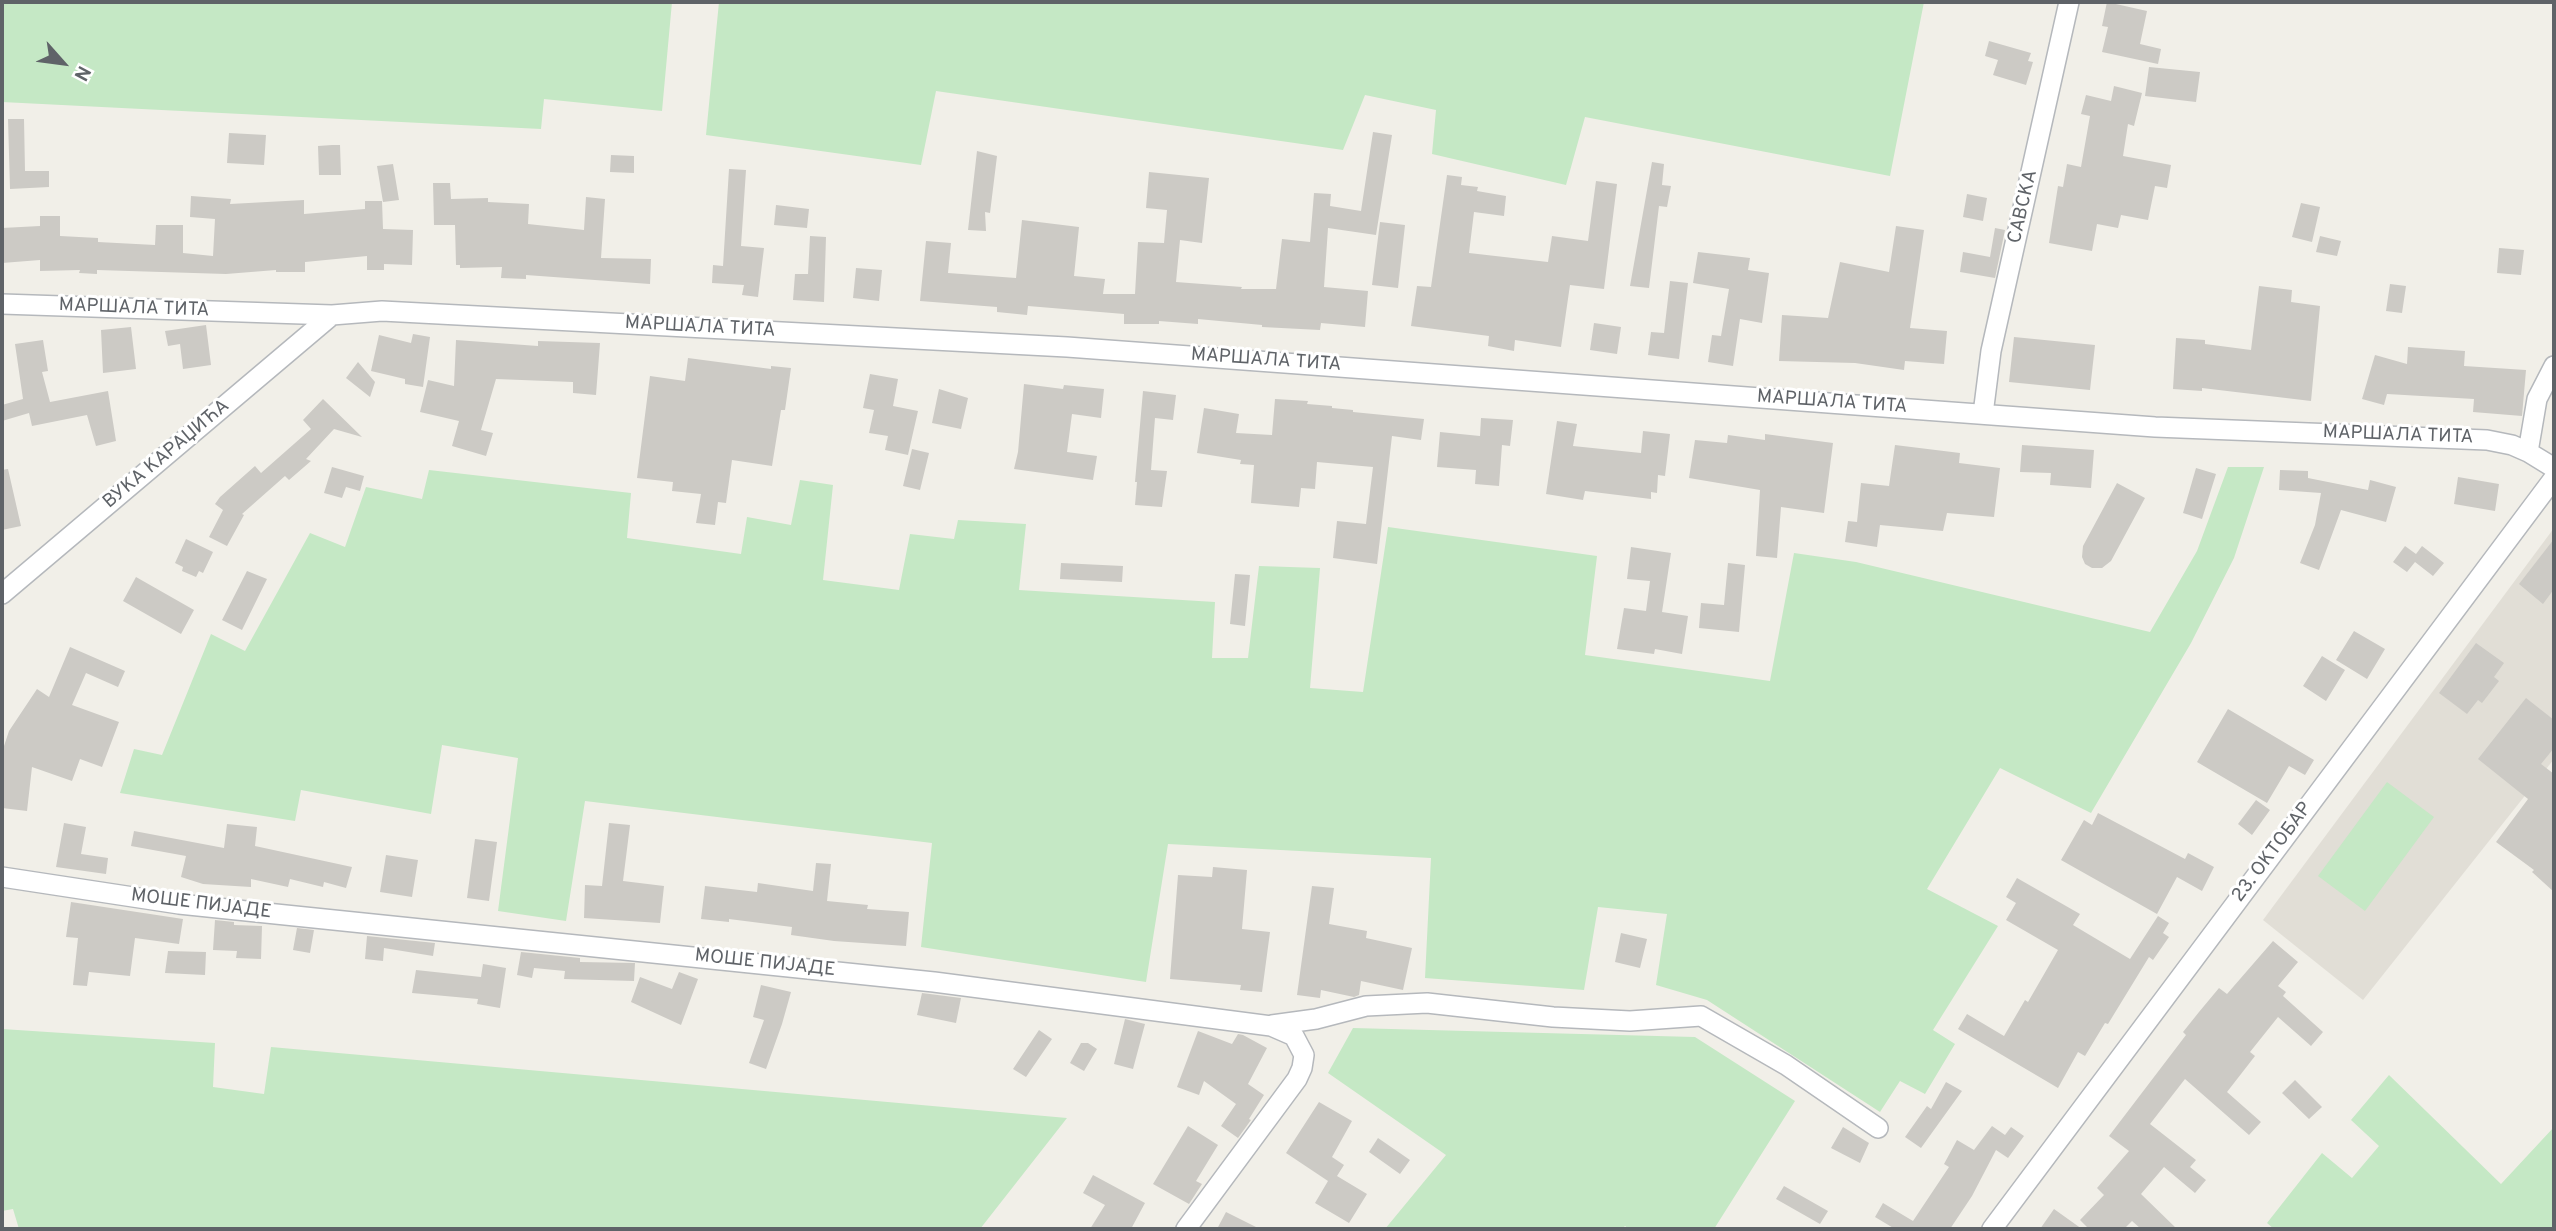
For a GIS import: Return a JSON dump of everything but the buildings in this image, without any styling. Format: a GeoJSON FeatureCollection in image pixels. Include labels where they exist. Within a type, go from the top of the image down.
{"type":"FeatureCollection","features":[{"type":"Feature","properties":{"kind":"street","name":"САВСКА"},"geometry":{"type":"LineString","coordinates":[[1983,414],[1991,351],[2069,2]]}},
{"type":"Feature","properties":{"kind":"street","name":"МАРШАЛА ТИТА"},"geometry":{"type":"LineString","coordinates":[[2,304],[332,315],[382,311],[1067,347],[2155,428],[2487,440],[2512,445],[2554,468]]}},
{"type":"Feature","properties":{"kind":"street","name":"ВУКА КАРАЏИЋА"},"geometry":{"type":"LineString","coordinates":[[2,594],[332,315]]}},
{"type":"Feature","properties":{"kind":"street"},"geometry":{"type":"LineString","coordinates":[[2528,452],[2538,400],[2554,366]]}},
{"type":"Feature","properties":{"kind":"street","name":"23. ОКТОБАР"},"geometry":{"type":"LineString","coordinates":[[1992,1229],[2554,478]]}},
{"type":"Feature","properties":{"kind":"street","name":"МОШЕ ПИЈАДЕ"},"geometry":{"type":"LineString","coordinates":[[2,877],[179,904],[934,982],[1271,1026],[1294,1036],[1304,1055],[1297,1079],[1186,1229]]}},
{"type":"Feature","properties":{"kind":"street"},"geometry":{"type":"LineString","coordinates":[[1271,1026],[1316,1019],[1366,1006],[1427,1003],[1553,1017],[1630,1021],[1702,1016],[1786,1065],[1878,1128]]}},
{"type":"Feature","properties":{"kind":"shaded area"},"geometry":{"type":"Polygon","coordinates":[[[2554,528],[2554,759],[2363,1000],[2263,920],[2554,528]]]}},
{"type":"Feature","properties":{"kind":"green space"},"geometry":{"type":"Polygon","coordinates":[[[2,2],[672,2],[662,111],[544,99],[541,129],[2,102],[2,2]]]}},
{"type":"Feature","properties":{"kind":"green space"},"geometry":{"type":"Polygon","coordinates":[[[719,2],[1924,2],[1890,176],[1585,117],[1566,185],[1432,154],[1436,110],[1365,95],[1343,150],[936,91],[921,165],[706,135],[719,2]]]}},
{"type":"Feature","properties":{"kind":"green space"},"geometry":{"type":"Polygon","coordinates":[[[2228,467],[2264,467],[2234,558],[2191,643],[2091,813],[2000,768],[1927,889],[1998,926],[1933,1030],[1955,1044],[1925,1094],[1900,1081],[1880,1112],[1707,1000],[1656,985],[1667,914],[1598,907],[1584,990],[1425,978],[1431,858],[1168,844],[1146,982],[921,947],[932,843],[585,801],[566,921],[498,911],[518,758],[442,745],[431,814],[301,790],[295,821],[120,793],[134,749],[162,755],[211,634],[245,651],[310,533],[345,547],[366,487],[422,499],[429,470],[631,493],[627,538],[741,554],[747,517],[791,525],[800,480],[833,485],[823,580],[899,590],[910,534],[954,539],[958,520],[1026,524],[1019,590],[1215,602],[1212,658],[1248,658],[1259,566],[1320,568],[1310,688],[1363,692],[1388,527],[1597,556],[1585,655],[1770,681],[1794,553],[1856,562],[2150,632],[2197,551],[2228,467]]]}},
{"type":"Feature","properties":{"kind":"green space"},"geometry":{"type":"Polygon","coordinates":[[[2387,782],[2434,817],[2365,911],[2318,876],[2387,782]]]}},
{"type":"Feature","properties":{"kind":"green space"},"geometry":{"type":"Polygon","coordinates":[[[1353,1028],[1695,1037],[1795,1101],[1714,1229],[1629,1229],[1625,1226],[1622,1229],[1385,1229],[1446,1155],[1328,1073],[1353,1028]]]}},
{"type":"Feature","properties":{"kind":"green space"},"geometry":{"type":"Polygon","coordinates":[[[2,1029],[215,1043],[213,1087],[264,1094],[271,1047],[1067,1118],[980,1229],[19,1229],[13,1209],[2,1211],[2,1029]]]}},
{"type":"Feature","properties":{"kind":"green space"},"geometry":{"type":"Polygon","coordinates":[[[2389,1075],[2501,1184],[2554,1127],[2554,1229],[2274,1229],[2267,1223],[2322,1153],[2352,1178],[2379,1146],[2351,1120],[2389,1075]]]}}]}
